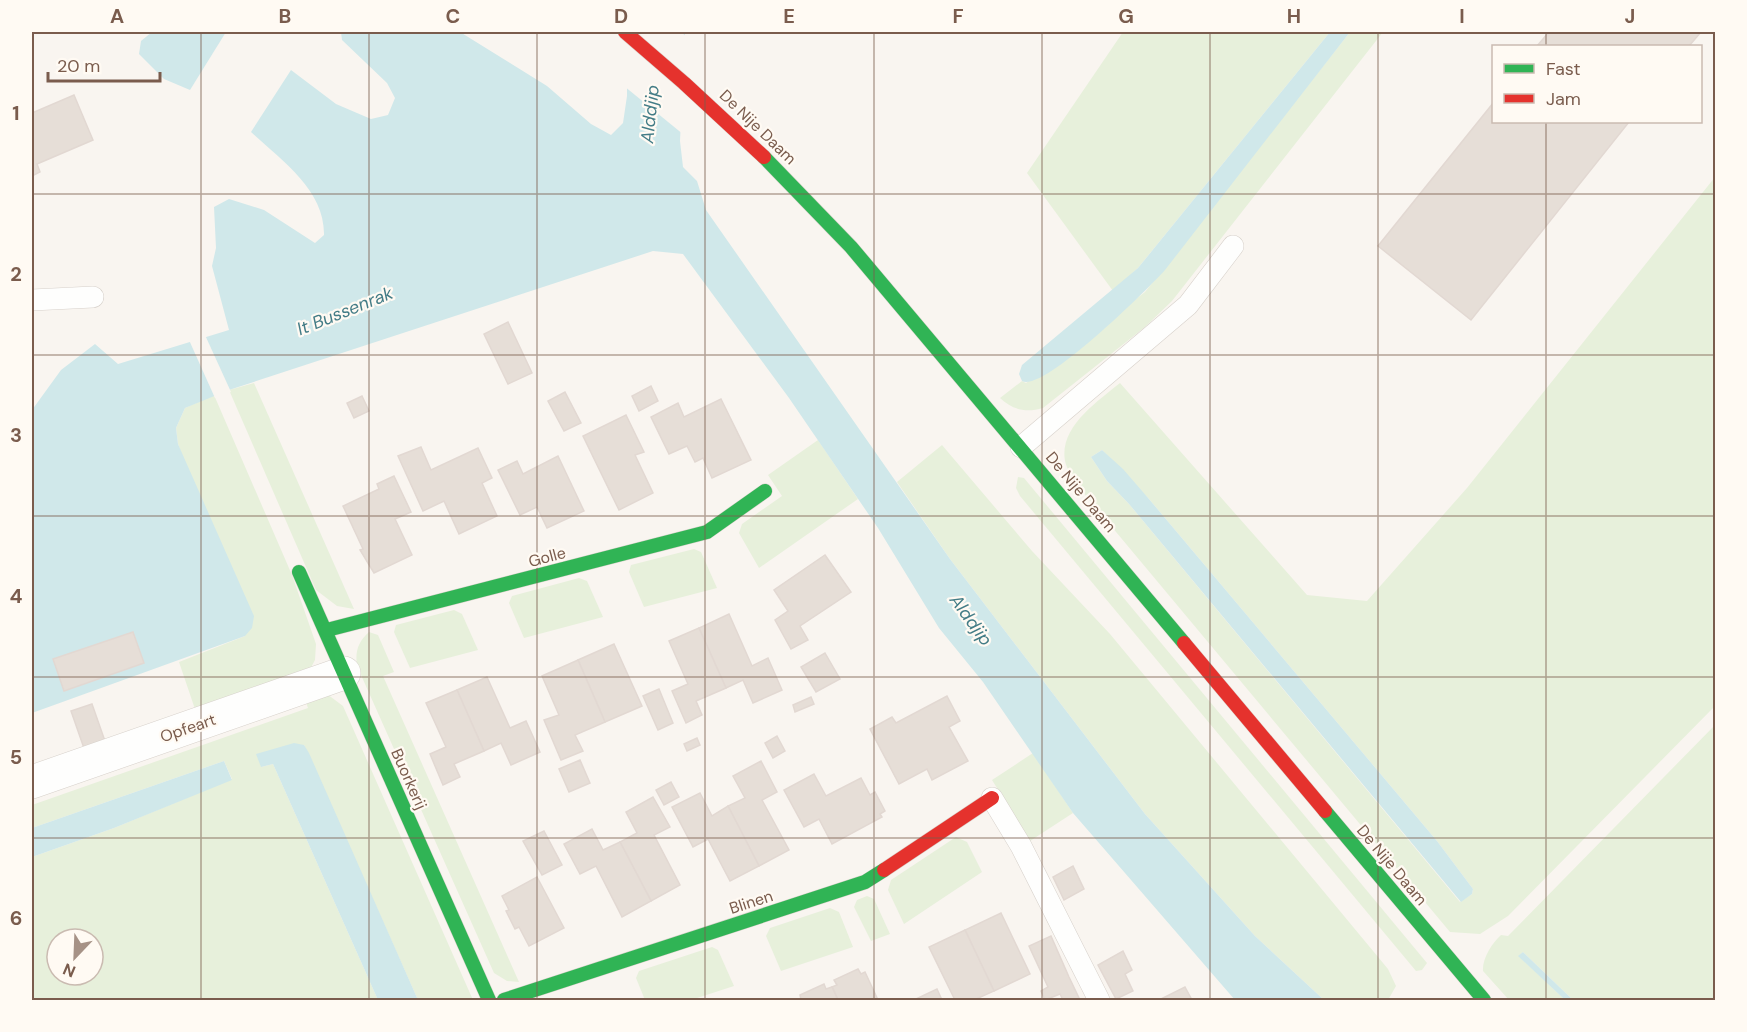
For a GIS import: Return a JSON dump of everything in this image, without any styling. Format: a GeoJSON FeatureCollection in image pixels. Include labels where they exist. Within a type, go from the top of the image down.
{"type":"FeatureCollection","features":[{"type":"Feature","properties":{"kind":"street","name":"De Nije Daam"},"geometry":{"type":"LineString","coordinates":[[625,32],[696,90],[779,169],[852,247],[1484,1000]]}},
{"type":"Feature","properties":{"kind":"street","name":"Golle"},"geometry":{"type":"LineString","coordinates":[[327,630],[702,534],[765,491]]}},
{"type":"Feature","properties":{"kind":"street","name":"Buorkerij"},"geometry":{"type":"LineString","coordinates":[[299,572],[327,630],[489,1000]]}},
{"type":"Feature","properties":{"kind":"street","name":"Opfeart"},"geometry":{"type":"LineString","coordinates":[[32,782],[344,673]]}},
{"type":"Feature","properties":{"kind":"street","name":"Blinen"},"geometry":{"type":"LineString","coordinates":[[504,1000],[865,882],[992,798]]}},
{"type":"Feature","properties":{"kind":"lane"},"geometry":{"type":"LineString","coordinates":[[1021,447],[1188,305],[1233,246]]}},
{"type":"Feature","properties":{"kind":"lane"},"geometry":{"type":"LineString","coordinates":[[32,300],[93,297]]}},
{"type":"Feature","properties":{"kind":"lane"},"geometry":{"type":"LineString","coordinates":[[992,798],[1021,846],[1099,1000]]}},
{"type":"Feature","properties":{"kind":"green space"},"geometry":{"type":"Polygon","coordinates":[[[1123,32],[1330,32],[1138,268],[1113,291],[1027,173],[1123,32]]]}},
{"type":"Feature","properties":{"kind":"green space"},"geometry":{"type":"Polygon","coordinates":[[[1350,32],[1383,32],[1172,301],[1145,327],[1043,408],[1020,409],[1000,398],[1022,381],[1026,383],[1145,292],[1350,32]]]}},
{"type":"Feature","properties":{"kind":"green space"},"geometry":{"type":"Polygon","coordinates":[[[1715,177],[1715,706],[1508,916],[1480,934],[1450,932],[1081,490],[1066,465],[1065,449],[1068,437],[1082,416],[1120,383],[1307,595],[1367,601],[1467,488],[1715,177]],[[1102,450],[1091,457],[1107,481],[1129,504],[1460,902],[1472,894],[1473,889],[1437,841],[1149,499],[1102,450]]]}},
{"type":"Feature","properties":{"kind":"green space"},"geometry":{"type":"Polygon","coordinates":[[[254,383],[354,609],[337,606],[316,590],[229,390],[254,383]]]}},
{"type":"Feature","properties":{"kind":"green space"},"geometry":{"type":"Polygon","coordinates":[[[214,395],[292,575],[316,644],[315,660],[307,675],[197,715],[179,662],[245,636],[178,444],[176,428],[185,408],[214,395]]]}},
{"type":"Feature","properties":{"kind":"green space"},"geometry":{"type":"Polygon","coordinates":[[[818,440],[858,499],[759,568],[739,533],[742,524],[782,496],[768,475],[818,440]]]}},
{"type":"Feature","properties":{"kind":"green space"},"geometry":{"type":"Polygon","coordinates":[[[942,445],[1032,551],[1110,634],[1388,969],[1396,986],[1388,1000],[1324,1000],[1255,936],[1145,814],[950,559],[897,482],[942,445]]]}},
{"type":"Feature","properties":{"kind":"green space"},"geometry":{"type":"Polygon","coordinates":[[[1018,477],[1024,478],[1427,963],[1422,970],[1416,971],[1020,496],[1016,488],[1018,477]]]}},
{"type":"Feature","properties":{"kind":"green space"},"geometry":{"type":"Polygon","coordinates":[[[694,549],[701,552],[717,588],[644,607],[629,572],[631,565],[694,549]]]}},
{"type":"Feature","properties":{"kind":"green space"},"geometry":{"type":"Polygon","coordinates":[[[579,578],[587,581],[603,617],[524,638],[509,603],[512,596],[579,578]]]}},
{"type":"Feature","properties":{"kind":"green space"},"geometry":{"type":"Polygon","coordinates":[[[454,610],[462,614],[478,650],[410,668],[394,632],[396,625],[454,610]]]}},
{"type":"Feature","properties":{"kind":"green space"},"geometry":{"type":"Polygon","coordinates":[[[369,632],[378,635],[394,672],[383,676],[519,982],[507,981],[494,973],[357,666],[358,647],[369,632]]]}},
{"type":"Feature","properties":{"kind":"green space"},"geometry":{"type":"Polygon","coordinates":[[[327,694],[343,706],[473,1000],[418,1000],[304,745],[261,767],[273,764],[378,1000],[32,1000],[32,857],[114,828],[232,779],[224,761],[32,828],[32,805],[308,708],[304,697],[327,694]]]}},
{"type":"Feature","properties":{"kind":"green space"},"geometry":{"type":"Polygon","coordinates":[[[1715,725],[1715,1000],[1573,1000],[1523,952],[1519,956],[1565,1000],[1509,1000],[1483,971],[1486,956],[1494,942],[1501,935],[1508,936],[1715,725]]]}},
{"type":"Feature","properties":{"kind":"green space"},"geometry":{"type":"Polygon","coordinates":[[[1033,753],[1073,813],[1030,841],[992,780],[1033,753]]]}},
{"type":"Feature","properties":{"kind":"green space"},"geometry":{"type":"Polygon","coordinates":[[[956,837],[967,842],[982,872],[904,924],[888,890],[891,880],[956,837]]]}},
{"type":"Feature","properties":{"kind":"green space"},"geometry":{"type":"Polygon","coordinates":[[[867,896],[874,899],[890,934],[871,941],[854,907],[857,900],[867,896]]]}},
{"type":"Feature","properties":{"kind":"green space"},"geometry":{"type":"Polygon","coordinates":[[[830,908],[839,912],[853,947],[781,971],[766,936],[770,928],[830,908]]]}},
{"type":"Feature","properties":{"kind":"green space"},"geometry":{"type":"Polygon","coordinates":[[[712,947],[718,950],[734,986],[691,1000],[645,1000],[636,978],[639,971],[712,947]]]}},
{"type":"Feature","properties":{"kind":"water"},"geometry":{"type":"Polygon","coordinates":[[[152,32],[226,32],[190,90],[164,79],[139,54],[141,41],[152,32]]]}},
{"type":"Feature","properties":{"kind":"water"},"geometry":{"type":"Polygon","coordinates":[[[341,32],[460,32],[547,86],[591,124],[611,135],[623,123],[627,96],[627,32],[685,32],[680,141],[683,167],[697,181],[706,210],[950,559],[1145,814],[1255,936],[1324,1000],[1235,1000],[1073,813],[983,682],[939,628],[878,528],[789,398],[683,254],[653,251],[229,390],[185,408],[176,428],[178,444],[254,616],[252,628],[245,636],[32,713],[32,410],[61,370],[95,344],[118,364],[229,330],[212,266],[216,248],[214,207],[229,199],[264,210],[315,243],[324,235],[317,204],[309,190],[288,165],[251,132],[291,70],[336,104],[371,119],[388,115],[395,98],[387,83],[342,40],[341,32]]]}},
{"type":"Feature","properties":{"kind":"water"},"geometry":{"type":"Polygon","coordinates":[[[1330,32],[1350,32],[1165,270],[1118,317],[1072,356],[1033,380],[1022,381],[1019,374],[1022,365],[1138,268],[1330,32]]]}},
{"type":"Feature","properties":{"kind":"water"},"geometry":{"type":"Polygon","coordinates":[[[1102,450],[1123,469],[1149,499],[1437,841],[1473,889],[1472,894],[1461,902],[1129,504],[1107,481],[1091,457],[1102,450]]]}},
{"type":"Feature","properties":{"kind":"water"},"geometry":{"type":"Polygon","coordinates":[[[294,743],[304,745],[309,753],[418,1000],[378,1000],[273,764],[261,767],[256,754],[294,743]]]}},
{"type":"Feature","properties":{"kind":"water"},"geometry":{"type":"Polygon","coordinates":[[[224,761],[232,780],[114,828],[32,857],[32,828],[224,761]]]}},
{"type":"Feature","properties":{"kind":"water"},"geometry":{"type":"Polygon","coordinates":[[[1523,952],[1573,1000],[1565,1000],[1518,956],[1523,952]]]}},
{"type":"Feature","properties":{"kind":"pier"},"geometry":{"type":"Polygon","coordinates":[[[624,32],[681,32],[687,37],[684,135],[624,86],[624,32]]]}},
{"type":"Feature","properties":{"kind":"pier"},"geometry":{"type":"Polygon","coordinates":[[[205,335],[231,392],[215,398],[189,340],[205,335]]]}},
{"type":"Feature","properties":{"kind":"building"},"geometry":{"type":"Polygon","coordinates":[[[1549,32],[1701,32],[1690,45],[1538,45],[1549,32]]]}},
{"type":"Feature","properties":{"kind":"building"},"geometry":{"type":"Polygon","coordinates":[[[74,95],[93,140],[37,164],[40,172],[32,176],[32,113],[74,95]]]}},
{"type":"Feature","properties":{"kind":"building"},"geometry":{"type":"Polygon","coordinates":[[[1492,104],[1492,123],[1628,123],[1471,320],[1378,246],[1492,104]]]}},
{"type":"Feature","properties":{"kind":"building"},"geometry":{"type":"Polygon","coordinates":[[[508,322],[532,373],[508,384],[484,334],[508,322]]]}},
{"type":"Feature","properties":{"kind":"building"},"geometry":{"type":"Polygon","coordinates":[[[651,386],[658,401],[639,411],[632,396],[651,386]]]}},
{"type":"Feature","properties":{"kind":"building"},"geometry":{"type":"Polygon","coordinates":[[[565,392],[581,423],[564,431],[548,401],[565,392]]]}},
{"type":"Feature","properties":{"kind":"building"},"geometry":{"type":"Polygon","coordinates":[[[362,396],[369,411],[354,418],[347,403],[362,396]]]}},
{"type":"Feature","properties":{"kind":"building"},"geometry":{"type":"Polygon","coordinates":[[[721,399],[751,460],[712,478],[703,458],[695,462],[687,446],[669,454],[651,417],[678,403],[684,417],[721,399]]]}},
{"type":"Feature","properties":{"kind":"building"},"geometry":{"type":"Polygon","coordinates":[[[626,415],[644,452],[635,455],[653,493],[619,510],[583,436],[626,415]]]}},
{"type":"Feature","properties":{"kind":"building"},"geometry":{"type":"Polygon","coordinates":[[[421,447],[431,470],[478,448],[492,478],[482,483],[497,516],[459,534],[444,501],[423,511],[398,456],[421,447]]]}},
{"type":"Feature","properties":{"kind":"building"},"geometry":{"type":"Polygon","coordinates":[[[558,456],[584,511],[547,528],[537,507],[520,515],[498,470],[517,461],[523,474],[558,456]]]}},
{"type":"Feature","properties":{"kind":"building"},"geometry":{"type":"Polygon","coordinates":[[[394,476],[411,512],[395,519],[412,555],[374,573],[360,550],[363,549],[343,506],[379,489],[377,484],[394,476]]]}},
{"type":"Feature","properties":{"kind":"building"},"geometry":{"type":"Polygon","coordinates":[[[825,555],[851,592],[800,626],[808,640],[791,649],[775,620],[788,611],[774,590],[825,555]]]}},
{"type":"Feature","properties":{"kind":"building"},"geometry":{"type":"Polygon","coordinates":[[[729,614],[752,666],[768,658],[782,690],[753,703],[743,680],[726,688],[699,628],[729,614]]]}},
{"type":"Feature","properties":{"kind":"building"},"geometry":{"type":"Polygon","coordinates":[[[699,628],[726,688],[696,701],[702,715],[686,723],[672,691],[688,684],[669,641],[699,628]]]}},
{"type":"Feature","properties":{"kind":"building"},"geometry":{"type":"Polygon","coordinates":[[[133,632],[144,663],[64,691],[53,659],[133,632]]]}},
{"type":"Feature","properties":{"kind":"building"},"geometry":{"type":"Polygon","coordinates":[[[614,644],[642,706],[605,722],[578,660],[614,644]]]}},
{"type":"Feature","properties":{"kind":"building"},"geometry":{"type":"Polygon","coordinates":[[[825,653],[840,679],[816,692],[801,667],[825,653]]]}},
{"type":"Feature","properties":{"kind":"building"},"geometry":{"type":"Polygon","coordinates":[[[578,660],[605,722],[575,735],[583,751],[561,760],[544,720],[559,715],[542,676],[578,660]]]}},
{"type":"Feature","properties":{"kind":"building"},"geometry":{"type":"Polygon","coordinates":[[[487,677],[510,728],[526,721],[540,752],[511,765],[501,743],[484,751],[457,690],[487,677]]]}},
{"type":"Feature","properties":{"kind":"building"},"geometry":{"type":"Polygon","coordinates":[[[659,689],[673,723],[658,730],[643,696],[659,689]]]}},
{"type":"Feature","properties":{"kind":"building"},"geometry":{"type":"Polygon","coordinates":[[[457,690],[484,751],[454,764],[460,777],[443,785],[430,754],[446,747],[426,703],[457,690]]]}},
{"type":"Feature","properties":{"kind":"building"},"geometry":{"type":"Polygon","coordinates":[[[947,696],[960,721],[949,727],[968,761],[932,780],[927,769],[899,784],[870,729],[892,717],[896,723],[947,696]]]}},
{"type":"Feature","properties":{"kind":"building"},"geometry":{"type":"Polygon","coordinates":[[[811,697],[814,704],[795,712],[793,705],[811,697]]]}},
{"type":"Feature","properties":{"kind":"building"},"geometry":{"type":"Polygon","coordinates":[[[92,704],[106,744],[85,751],[71,711],[92,704]]]}},
{"type":"Feature","properties":{"kind":"building"},"geometry":{"type":"Polygon","coordinates":[[[777,736],[785,751],[773,758],[765,743],[777,736]]]}},
{"type":"Feature","properties":{"kind":"building"},"geometry":{"type":"Polygon","coordinates":[[[697,738],[700,745],[687,751],[684,744],[697,738]]]}},
{"type":"Feature","properties":{"kind":"building"},"geometry":{"type":"Polygon","coordinates":[[[580,760],[590,783],[569,792],[559,769],[580,760]]]}},
{"type":"Feature","properties":{"kind":"building"},"geometry":{"type":"Polygon","coordinates":[[[761,761],[777,792],[762,800],[789,850],[759,866],[728,806],[745,798],[733,776],[761,761]]]}},
{"type":"Feature","properties":{"kind":"building"},"geometry":{"type":"Polygon","coordinates":[[[814,774],[826,796],[861,778],[870,795],[875,792],[885,811],[880,814],[882,817],[832,844],[819,819],[804,827],[784,790],[814,774]]]}},
{"type":"Feature","properties":{"kind":"building"},"geometry":{"type":"Polygon","coordinates":[[[671,782],[679,797],[664,805],[656,790],[671,782]]]}},
{"type":"Feature","properties":{"kind":"building"},"geometry":{"type":"Polygon","coordinates":[[[700,793],[712,816],[728,806],[759,866],[730,881],[708,839],[693,847],[672,807],[700,793]]]}},
{"type":"Feature","properties":{"kind":"building"},"geometry":{"type":"Polygon","coordinates":[[[653,797],[670,827],[654,835],[680,885],[651,901],[620,842],[637,833],[626,812],[653,797]]]}},
{"type":"Feature","properties":{"kind":"building"},"geometry":{"type":"Polygon","coordinates":[[[592,829],[603,850],[620,842],[651,901],[622,917],[596,866],[580,874],[564,844],[592,829]]]}},
{"type":"Feature","properties":{"kind":"building"},"geometry":{"type":"Polygon","coordinates":[[[544,831],[562,865],[542,875],[523,841],[544,831]]]}},
{"type":"Feature","properties":{"kind":"building"},"geometry":{"type":"Polygon","coordinates":[[[1073,866],[1084,889],[1064,900],[1053,877],[1073,866]]]}},
{"type":"Feature","properties":{"kind":"building"},"geometry":{"type":"Polygon","coordinates":[[[537,877],[564,928],[529,946],[519,927],[515,929],[502,896],[537,877]]]}},
{"type":"Feature","properties":{"kind":"building"},"geometry":{"type":"Polygon","coordinates":[[[1001,913],[1030,974],[994,991],[965,930],[1001,913]]]}},
{"type":"Feature","properties":{"kind":"building"},"geometry":{"type":"Polygon","coordinates":[[[965,930],[994,991],[974,1000],[955,1000],[929,947],[965,930]]]}},
{"type":"Feature","properties":{"kind":"building"},"geometry":{"type":"Polygon","coordinates":[[[1051,936],[1080,1000],[1063,1000],[1060,994],[1045,1000],[1041,991],[1048,987],[1029,946],[1051,936]]]}},
{"type":"Feature","properties":{"kind":"building"},"geometry":{"type":"Polygon","coordinates":[[[1123,951],[1132,970],[1125,974],[1133,991],[1116,999],[1098,965],[1123,951]]]}},
{"type":"Feature","properties":{"kind":"building"},"geometry":{"type":"Polygon","coordinates":[[[858,969],[861,974],[865,972],[878,1000],[838,1000],[832,987],[837,985],[834,980],[858,969]]]}},
{"type":"Feature","properties":{"kind":"building"},"geometry":{"type":"Polygon","coordinates":[[[824,984],[826,989],[832,987],[838,1000],[801,1000],[800,995],[824,984]]]}},
{"type":"Feature","properties":{"kind":"building"},"geometry":{"type":"Polygon","coordinates":[[[1185,987],[1192,1000],[1159,1000],[1185,987]]]}},
{"type":"Feature","properties":{"kind":"building"},"geometry":{"type":"Polygon","coordinates":[[[937,989],[942,1000],[914,1000],[937,989]]]}},
{"type":"Feature","properties":{"kind":"traffic: fast"},"geometry":{"type":"LineString","coordinates":[[764,157],[851,247],[1184,643]]}},
{"type":"Feature","properties":{"kind":"traffic: fast"},"geometry":{"type":"LineString","coordinates":[[327,630],[707,532],[765,491]]}},
{"type":"Feature","properties":{"kind":"traffic: fast"},"geometry":{"type":"LineString","coordinates":[[299,572],[489,1000]]}},
{"type":"Feature","properties":{"kind":"traffic: fast"},"geometry":{"type":"LineString","coordinates":[[1325,811],[1484,1000]]}},
{"type":"Feature","properties":{"kind":"traffic: fast"},"geometry":{"type":"LineString","coordinates":[[504,1000],[865,882],[884,870]]}},
{"type":"Feature","properties":{"kind":"traffic: jam"},"geometry":{"type":"LineString","coordinates":[[625,32],[764,157]]}},
{"type":"Feature","properties":{"kind":"traffic: jam"},"geometry":{"type":"LineString","coordinates":[[1184,643],[1325,811]]}},
{"type":"Feature","properties":{"kind":"traffic: jam"},"geometry":{"type":"LineString","coordinates":[[884,870],[992,798]]}},
{"type":"Feature","properties":{"kind":"water label","name":"Alddjip"},"geometry":{"type":"Point","coordinates":[650,114]}},
{"type":"Feature","properties":{"kind":"water label","name":"It Bussenrak"},"geometry":{"type":"Point","coordinates":[345,311]}},
{"type":"Feature","properties":{"kind":"water label","name":"Alddjip"},"geometry":{"type":"Point","coordinates":[971,620]}}]}
